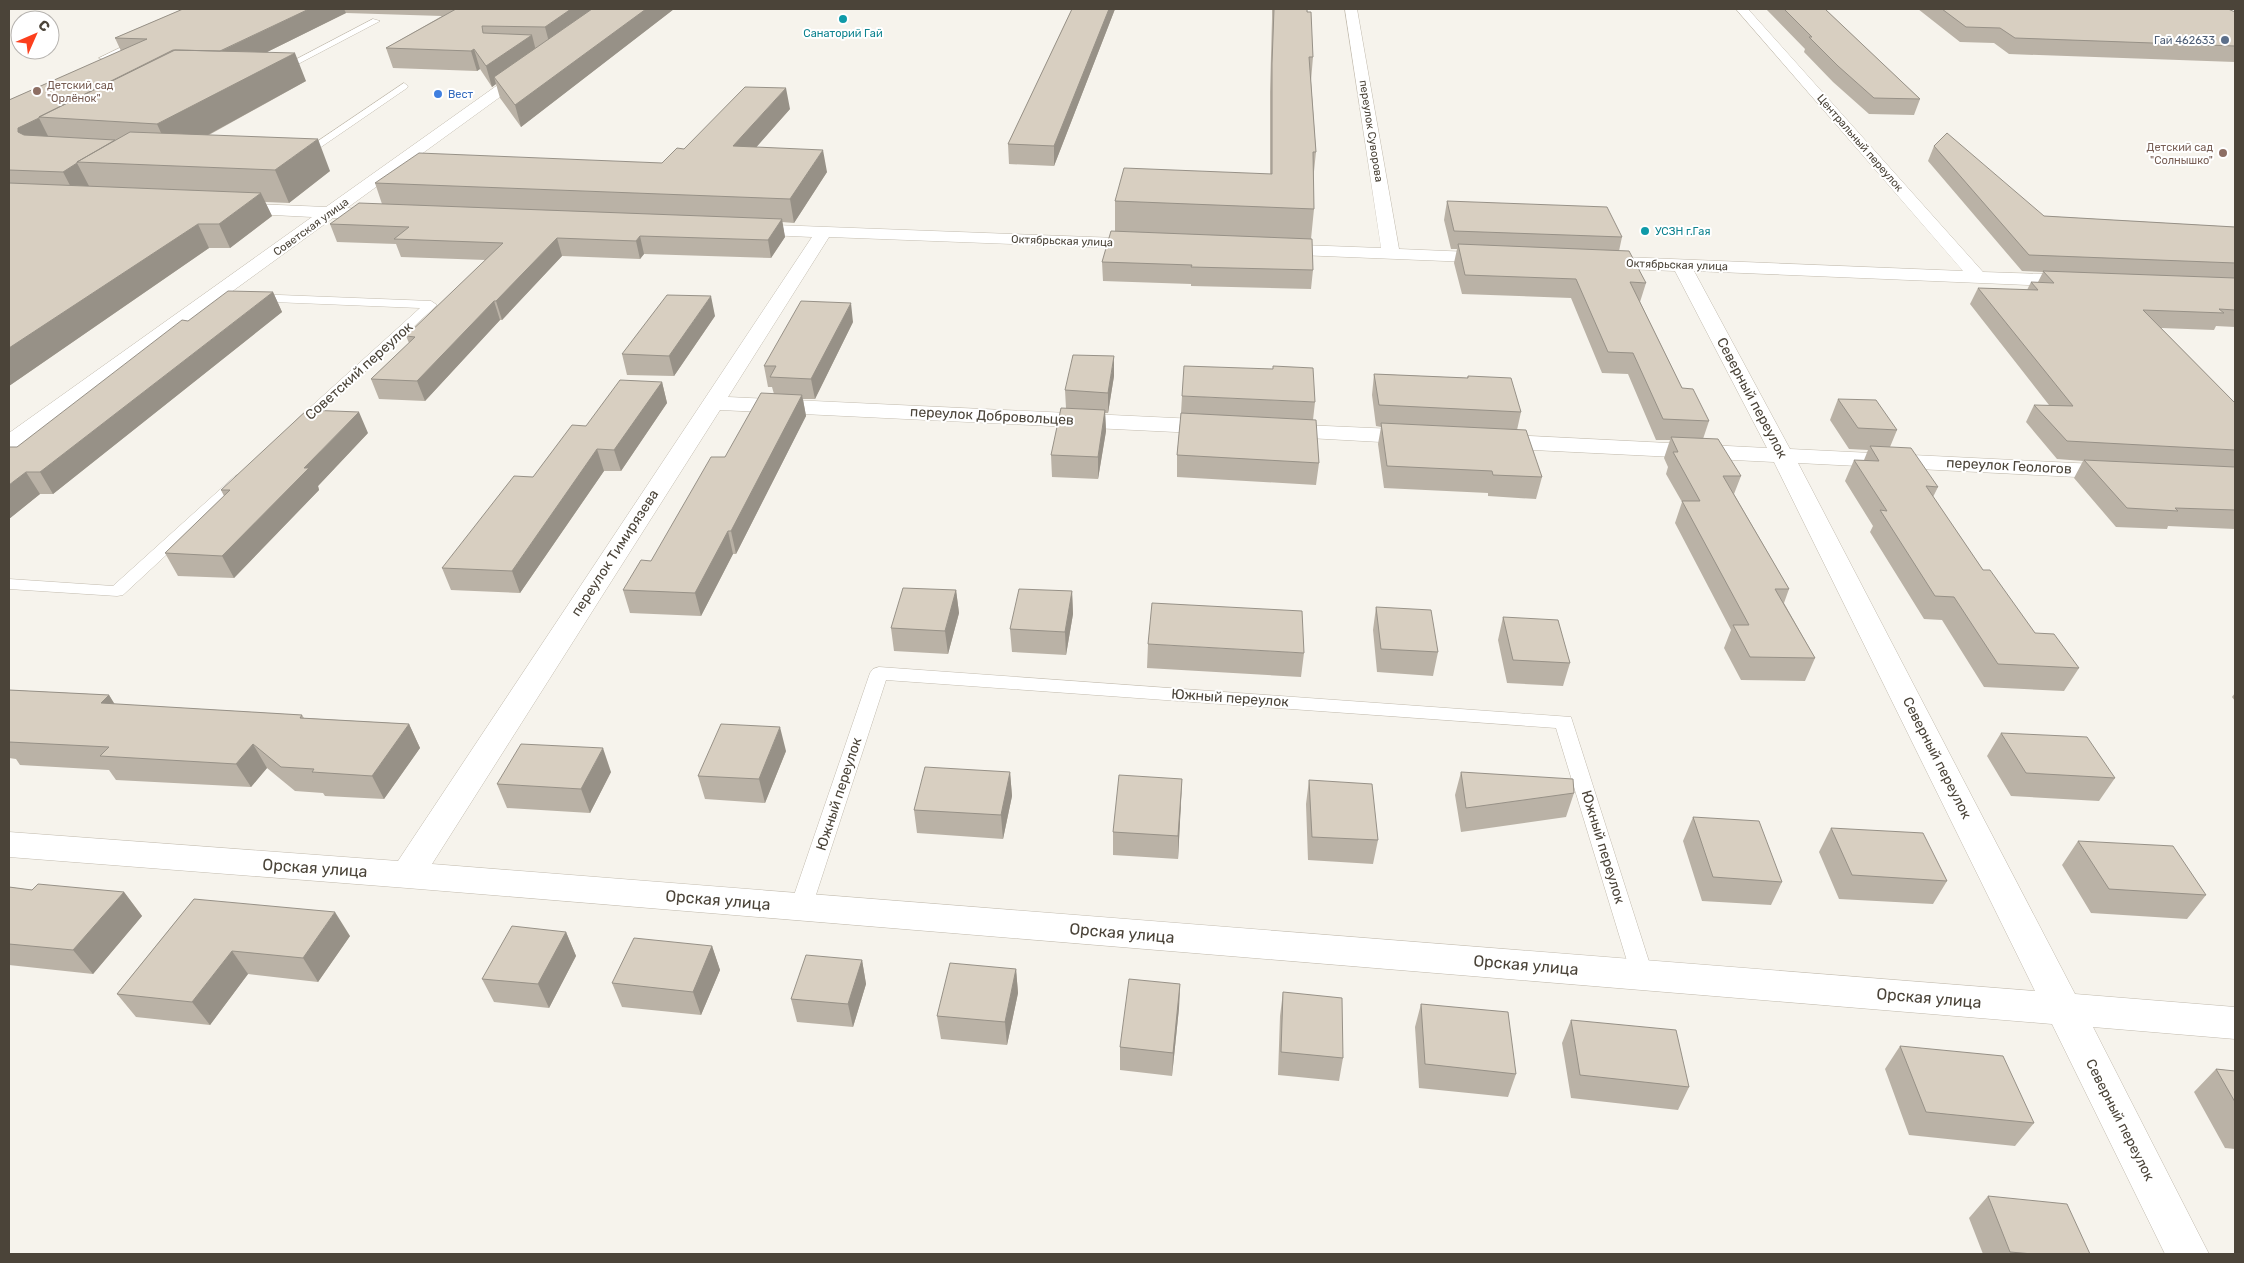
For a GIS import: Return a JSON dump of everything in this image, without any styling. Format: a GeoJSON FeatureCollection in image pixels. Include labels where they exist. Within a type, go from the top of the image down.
{"type":"FeatureCollection","features":[{"type":"Feature","properties":{"kind":"street","name":"переулок Суворова"},"geometry":{"type":"LineString","coordinates":[[1350,9],[1390,254]]}},
{"type":"Feature","properties":{"kind":"street","name":"Центральный переулок"},"geometry":{"type":"LineString","coordinates":[[1742,9],[1978,277]]}},
{"type":"Feature","properties":{"kind":"street","name":"Советская улица"},"geometry":{"type":"LineString","coordinates":[[9,443],[539,62]]}},
{"type":"Feature","properties":{"kind":"street"},"geometry":{"type":"LineString","coordinates":[[212,208],[400,215]]}},
{"type":"Feature","properties":{"kind":"street","name":"Октябрьская улица"},"geometry":{"type":"LineString","coordinates":[[725,228],[1162,245]]}},
{"type":"Feature","properties":{"kind":"street","name":"переулок Тимирязева"},"geometry":{"type":"LineString","coordinates":[[407,875],[824,232]]}},
{"type":"Feature","properties":{"kind":"street"},"geometry":{"type":"LineString","coordinates":[[1261,249],[1507,258]]}},
{"type":"Feature","properties":{"kind":"street","name":"Октябрьская улица"},"geometry":{"type":"LineString","coordinates":[[1584,261],[2097,281]]}},
{"type":"Feature","properties":{"kind":"street","name":"Северный переулок"},"geometry":{"type":"LineString","coordinates":[[1681,265],[1782,455],[2188,1254]]}},
{"type":"Feature","properties":{"kind":"street","name":"переулок Добровольцев"},"geometry":{"type":"LineString","coordinates":[[712,403],[1435,438]]}},
{"type":"Feature","properties":{"kind":"street"},"geometry":{"type":"LineString","coordinates":[[1475,440],[1782,455]]}},
{"type":"Feature","properties":{"kind":"street","name":"переулок Геологов"},"geometry":{"type":"LineString","coordinates":[[1782,455],[2137,472]]}},
{"type":"Feature","properties":{"kind":"street","name":"Орская улица"},"geometry":{"type":"LineString","coordinates":[[9,845],[407,875],[2235,1023]]}},
{"type":"Feature","properties":{"kind":"lane"},"geometry":{"type":"LineString","coordinates":[[266,78],[376,21]]}},
{"type":"Feature","properties":{"kind":"lane"},"geometry":{"type":"LineString","coordinates":[[103,58],[138,43]]}},
{"type":"Feature","properties":{"kind":"lane"},"geometry":{"type":"LineString","coordinates":[[288,164],[404,86]]}},
{"type":"Feature","properties":{"kind":"lane","name":"Советский переулок"},"geometry":{"type":"LineString","coordinates":[[213,297],[431,305],[285,438]]}},
{"type":"Feature","properties":{"kind":"lane"},"geometry":{"type":"LineString","coordinates":[[9,584],[117,591],[248,471]]}},
{"type":"Feature","properties":{"kind":"lane","name":"Южный переулок"},"geometry":{"type":"LineString","coordinates":[[802,907],[879,673],[1564,722],[1642,974]]}},
{"type":"Feature","properties":{"kind":"building"},"geometry":{"type":"Polygon","coordinates":[[[183,9],[309,9],[220,51],[173,50],[18,128],[18,132],[24,135],[115,140],[63,172],[9,170],[9,100],[147,39],[115,38],[183,9]]]}},
{"type":"Feature","properties":{"kind":"building"},"geometry":{"type":"Polygon","coordinates":[[[456,9],[571,9],[545,27],[482,26],[483,33],[532,35],[486,66],[474,49],[471,51],[386,48],[456,9]]]}},
{"type":"Feature","properties":{"kind":"building"},"geometry":{"type":"Polygon","coordinates":[[[592,9],[646,9],[515,105],[494,77],[592,9]]]}},
{"type":"Feature","properties":{"kind":"building"},"geometry":{"type":"Polygon","coordinates":[[[1072,9],[1109,9],[1054,146],[1008,144],[1072,9]]]}},
{"type":"Feature","properties":{"kind":"building"},"geometry":{"type":"Polygon","coordinates":[[[1274,9],[1307,9],[1307,12],[1311,12],[1313,57],[1309,57],[1316,152],[1313,152],[1314,209],[1115,201],[1124,168],[1272,174],[1274,9]]]}},
{"type":"Feature","properties":{"kind":"building"},"geometry":{"type":"Polygon","coordinates":[[[1784,9],[1825,9],[1920,99],[1874,98],[1838,66],[1784,9]]]}},
{"type":"Feature","properties":{"kind":"building"},"geometry":{"type":"Polygon","coordinates":[[[1942,9],[2228,9],[2235,12],[2235,46],[2015,38],[2000,28],[1966,27],[1942,9]]]}},
{"type":"Feature","properties":{"kind":"building"},"geometry":{"type":"Polygon","coordinates":[[[175,50],[295,53],[157,124],[39,117],[175,50]]]}},
{"type":"Feature","properties":{"kind":"building"},"geometry":{"type":"Polygon","coordinates":[[[745,87],[786,88],[733,146],[823,150],[790,199],[375,183],[419,153],[662,163],[677,148],[684,149],[745,87]]]}},
{"type":"Feature","properties":{"kind":"building"},"geometry":{"type":"Polygon","coordinates":[[[130,132],[318,139],[275,170],[77,162],[130,132]]]}},
{"type":"Feature","properties":{"kind":"building"},"geometry":{"type":"Polygon","coordinates":[[[1947,133],[2044,216],[2235,227],[2235,263],[2029,255],[1934,146],[1947,133]]]}},
{"type":"Feature","properties":{"kind":"building"},"geometry":{"type":"Polygon","coordinates":[[[9,183],[261,193],[219,224],[198,224],[9,348],[9,183]]]}},
{"type":"Feature","properties":{"kind":"building"},"geometry":{"type":"Polygon","coordinates":[[[1447,201],[1607,207],[1622,237],[1454,231],[1447,201]]]}},
{"type":"Feature","properties":{"kind":"building"},"geometry":{"type":"Polygon","coordinates":[[[359,203],[782,219],[768,240],[640,236],[636,241],[557,238],[417,381],[371,379],[415,337],[406,336],[503,243],[394,239],[409,227],[330,224],[359,203]]]}},
{"type":"Feature","properties":{"kind":"building"},"geometry":{"type":"Polygon","coordinates":[[[1111,231],[1312,239],[1313,270],[1191,267],[1192,265],[1102,262],[1111,231]]]}},
{"type":"Feature","properties":{"kind":"building"},"geometry":{"type":"Polygon","coordinates":[[[1458,244],[1629,251],[1646,283],[1630,282],[1682,388],[1693,389],[1709,421],[1663,419],[1633,353],[1608,352],[1576,279],[1465,275],[1458,244]]]}},
{"type":"Feature","properties":{"kind":"building"},"geometry":{"type":"Polygon","coordinates":[[[2043,271],[2235,278],[2235,310],[2219,309],[2224,313],[2143,310],[2235,403],[2235,450],[2067,441],[2034,405],[2073,406],[1978,288],[2038,290],[2031,282],[2054,283],[2043,271]]]}},
{"type":"Feature","properties":{"kind":"building"},"geometry":{"type":"Polygon","coordinates":[[[228,291],[273,292],[40,472],[26,472],[9,485],[9,447],[17,447],[182,320],[188,321],[228,291]]]}},
{"type":"Feature","properties":{"kind":"building"},"geometry":{"type":"Polygon","coordinates":[[[667,295],[711,296],[669,356],[622,354],[667,295]]]}},
{"type":"Feature","properties":{"kind":"building"},"geometry":{"type":"Polygon","coordinates":[[[801,301],[851,303],[811,379],[770,377],[776,366],[764,366],[801,301]]]}},
{"type":"Feature","properties":{"kind":"building"},"geometry":{"type":"Polygon","coordinates":[[[1073,355],[1114,356],[1108,393],[1065,390],[1073,355]]]}},
{"type":"Feature","properties":{"kind":"building"},"geometry":{"type":"Polygon","coordinates":[[[1184,366],[1273,369],[1273,366],[1313,368],[1315,402],[1182,396],[1184,366]]]}},
{"type":"Feature","properties":{"kind":"building"},"geometry":{"type":"Polygon","coordinates":[[[1374,374],[1511,378],[1521,412],[1379,405],[1374,374]]]}},
{"type":"Feature","properties":{"kind":"building"},"geometry":{"type":"Polygon","coordinates":[[[620,380],[662,382],[614,450],[597,449],[512,571],[442,568],[514,476],[533,477],[572,425],[586,426],[620,380]]]}},
{"type":"Feature","properties":{"kind":"building"},"geometry":{"type":"Polygon","coordinates":[[[761,393],[802,395],[731,531],[728,531],[695,593],[623,590],[641,560],[651,561],[711,457],[725,457],[761,393]]]}},
{"type":"Feature","properties":{"kind":"building"},"geometry":{"type":"Polygon","coordinates":[[[1838,399],[1876,400],[1897,430],[1858,428],[1838,399]]]}},
{"type":"Feature","properties":{"kind":"building"},"geometry":{"type":"Polygon","coordinates":[[[1061,408],[1105,410],[1098,457],[1051,455],[1061,408]]]}},
{"type":"Feature","properties":{"kind":"building"},"geometry":{"type":"Polygon","coordinates":[[[307,410],[359,412],[304,468],[309,468],[222,556],[165,553],[230,490],[221,490],[307,410]]]}},
{"type":"Feature","properties":{"kind":"building"},"geometry":{"type":"Polygon","coordinates":[[[1181,413],[1316,420],[1319,463],[1177,455],[1181,413]]]}},
{"type":"Feature","properties":{"kind":"building"},"geometry":{"type":"Polygon","coordinates":[[[1381,423],[1526,430],[1542,477],[1493,475],[1492,471],[1387,466],[1381,423]]]}},
{"type":"Feature","properties":{"kind":"building"},"geometry":{"type":"Polygon","coordinates":[[[1671,437],[1718,439],[1741,476],[1723,476],[1789,589],[1775,589],[1815,658],[1750,657],[1733,625],[1749,625],[1682,501],[1700,501],[1673,452],[1678,452],[1671,437]]]}},
{"type":"Feature","properties":{"kind":"building"},"geometry":{"type":"Polygon","coordinates":[[[1870,446],[1911,448],[1938,487],[1926,486],[1983,570],[1990,570],[2035,633],[2054,634],[2079,668],[1998,664],[1954,597],[1935,596],[1880,510],[1887,511],[1854,460],[1879,461],[1870,446]]]}},
{"type":"Feature","properties":{"kind":"building"},"geometry":{"type":"Polygon","coordinates":[[[2084,460],[2235,467],[2235,510],[2175,508],[2178,511],[2127,508],[2084,460]]]}},
{"type":"Feature","properties":{"kind":"building"},"geometry":{"type":"Polygon","coordinates":[[[903,588],[956,590],[945,631],[891,628],[903,588]]]}},
{"type":"Feature","properties":{"kind":"building"},"geometry":{"type":"Polygon","coordinates":[[[1019,589],[1072,591],[1065,632],[1010,629],[1019,589]]]}},
{"type":"Feature","properties":{"kind":"building"},"geometry":{"type":"Polygon","coordinates":[[[1152,603],[1302,611],[1304,653],[1148,644],[1152,603]]]}},
{"type":"Feature","properties":{"kind":"building"},"geometry":{"type":"Polygon","coordinates":[[[1376,607],[1431,610],[1438,652],[1381,649],[1376,607]]]}},
{"type":"Feature","properties":{"kind":"building"},"geometry":{"type":"Polygon","coordinates":[[[1503,617],[1558,620],[1570,663],[1513,660],[1503,617]]]}},
{"type":"Feature","properties":{"kind":"building"},"geometry":{"type":"Polygon","coordinates":[[[9,690],[109,695],[101,703],[302,715],[300,718],[409,724],[372,776],[312,772],[314,769],[281,767],[253,744],[236,764],[100,756],[109,747],[9,742],[9,690]]]}},
{"type":"Feature","properties":{"kind":"building"},"geometry":{"type":"Polygon","coordinates":[[[721,724],[780,727],[759,779],[698,776],[721,724]]]}},
{"type":"Feature","properties":{"kind":"building"},"geometry":{"type":"Polygon","coordinates":[[[2001,733],[2087,737],[2115,778],[2026,773],[2001,733]]]}},
{"type":"Feature","properties":{"kind":"building"},"geometry":{"type":"Polygon","coordinates":[[[521,744],[603,748],[581,789],[497,784],[521,744]]]}},
{"type":"Feature","properties":{"kind":"building"},"geometry":{"type":"Polygon","coordinates":[[[925,767],[1010,772],[1001,815],[914,810],[925,767]]]}},
{"type":"Feature","properties":{"kind":"building"},"geometry":{"type":"Polygon","coordinates":[[[1461,772],[1573,779],[1574,793],[1466,808],[1461,772]]]}},
{"type":"Feature","properties":{"kind":"building"},"geometry":{"type":"Polygon","coordinates":[[[1119,775],[1182,779],[1178,836],[1113,832],[1119,775]]]}},
{"type":"Feature","properties":{"kind":"building"},"geometry":{"type":"Polygon","coordinates":[[[1309,780],[1372,784],[1378,840],[1312,837],[1309,780]]]}},
{"type":"Feature","properties":{"kind":"building"},"geometry":{"type":"Polygon","coordinates":[[[1693,817],[1759,821],[1782,882],[1713,877],[1693,817]]]}},
{"type":"Feature","properties":{"kind":"building"},"geometry":{"type":"Polygon","coordinates":[[[1831,828],[1923,833],[1947,881],[1852,875],[1831,828]]]}},
{"type":"Feature","properties":{"kind":"building"},"geometry":{"type":"Polygon","coordinates":[[[2078,841],[2173,846],[2206,895],[2109,889],[2078,841]]]}},
{"type":"Feature","properties":{"kind":"building"},"geometry":{"type":"Polygon","coordinates":[[[38,884],[124,892],[73,950],[9,944],[9,887],[32,890],[38,884]]]}},
{"type":"Feature","properties":{"kind":"building"},"geometry":{"type":"Polygon","coordinates":[[[194,899],[335,912],[303,958],[232,951],[192,1002],[117,994],[194,899]]]}},
{"type":"Feature","properties":{"kind":"building"},"geometry":{"type":"Polygon","coordinates":[[[512,926],[566,932],[538,984],[482,979],[512,926]]]}},
{"type":"Feature","properties":{"kind":"building"},"geometry":{"type":"Polygon","coordinates":[[[634,938],[712,946],[693,992],[612,983],[634,938]]]}},
{"type":"Feature","properties":{"kind":"building"},"geometry":{"type":"Polygon","coordinates":[[[806,955],[862,960],[848,1004],[791,999],[806,955]]]}},
{"type":"Feature","properties":{"kind":"building"},"geometry":{"type":"Polygon","coordinates":[[[950,963],[1016,969],[1005,1022],[937,1016],[950,963]]]}},
{"type":"Feature","properties":{"kind":"building"},"geometry":{"type":"Polygon","coordinates":[[[1129,979],[1180,984],[1173,1053],[1120,1047],[1129,979]]]}},
{"type":"Feature","properties":{"kind":"building"},"geometry":{"type":"Polygon","coordinates":[[[1283,992],[1342,998],[1343,1058],[1281,1052],[1283,992]]]}},
{"type":"Feature","properties":{"kind":"building"},"geometry":{"type":"Polygon","coordinates":[[[1421,1004],[1508,1012],[1516,1074],[1425,1064],[1421,1004]]]}},
{"type":"Feature","properties":{"kind":"building"},"geometry":{"type":"Polygon","coordinates":[[[1571,1020],[1676,1030],[1689,1087],[1580,1075],[1571,1020]]]}},
{"type":"Feature","properties":{"kind":"building"},"geometry":{"type":"Polygon","coordinates":[[[1900,1046],[2003,1056],[2034,1123],[1926,1112],[1900,1046]]]}},
{"type":"Feature","properties":{"kind":"building"},"geometry":{"type":"Polygon","coordinates":[[[2216,1069],[2235,1071],[2235,1102],[2216,1069]]]}},
{"type":"Feature","properties":{"kind":"building"},"geometry":{"type":"Polygon","coordinates":[[[1988,1196],[2067,1204],[2090,1254],[2010,1252],[1988,1196]]]}},
{"type":"Feature","properties":{"kind":"place","name":"Санаторий Гай"},"geometry":{"type":"Point","coordinates":[843,19]}},
{"type":"Feature","properties":{"kind":"place","name":"Гай 462633"},"geometry":{"type":"Point","coordinates":[2225,40]}},
{"type":"Feature","properties":{"kind":"place","name":"Детский сад \"Орлёнок\""},"geometry":{"type":"Point","coordinates":[37,91]}},
{"type":"Feature","properties":{"kind":"place","name":"Вест"},"geometry":{"type":"Point","coordinates":[438,94]}},
{"type":"Feature","properties":{"kind":"place","name":"Детский сад \"Солнышко\""},"geometry":{"type":"Point","coordinates":[2223,153]}},
{"type":"Feature","properties":{"kind":"place","name":"УСЗН г.Гая"},"geometry":{"type":"Point","coordinates":[1645,231]}}]}
